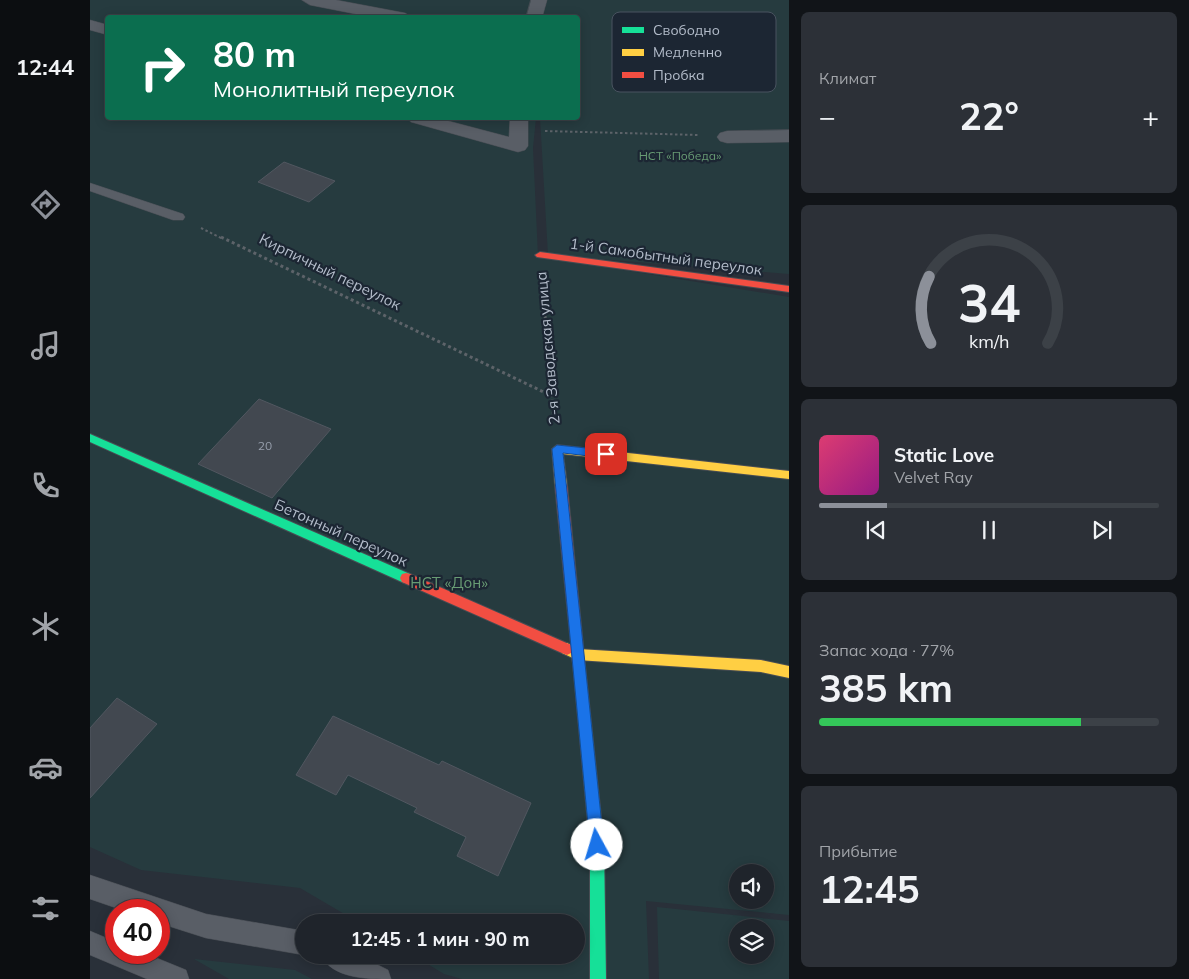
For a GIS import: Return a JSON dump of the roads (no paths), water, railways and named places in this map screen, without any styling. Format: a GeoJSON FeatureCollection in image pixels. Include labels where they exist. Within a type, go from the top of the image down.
{"type":"FeatureCollection","features":[{"type":"Feature","properties":{"kind":"street"},"geometry":{"type":"LineString","coordinates":[[310,0],[389,15]]}},
{"type":"Feature","properties":{"kind":"street"},"geometry":{"type":"LineString","coordinates":[[535,15],[539,0]]}},
{"type":"Feature","properties":{"kind":"street"},"geometry":{"type":"LineString","coordinates":[[90,25],[105,29]]}},
{"type":"Feature","properties":{"kind":"street"},"geometry":{"type":"LineString","coordinates":[[425,120],[518,146],[519,120]]}},
{"type":"Feature","properties":{"kind":"street"},"geometry":{"type":"LineString","coordinates":[[727,137],[789,136]]}},
{"type":"Feature","properties":{"kind":"street","name":"1-й Самобытный переулок"},"geometry":{"type":"LineString","coordinates":[[540,255],[789,289]]}},
{"type":"Feature","properties":{"kind":"street","name":"Бетонный переулок"},"geometry":{"type":"LineString","coordinates":[[90,438],[576,654],[761,666],[789,672]]}},
{"type":"Feature","properties":{"kind":"street"},"geometry":{"type":"LineString","coordinates":[[598,979],[597,845],[576,654],[557,449],[789,475]]}},
{"type":"Feature","properties":{"kind":"lane"},"geometry":{"type":"LineString","coordinates":[[90,187],[178,217]]}},
{"type":"Feature","properties":{"kind":"lane"},"geometry":{"type":"LineString","coordinates":[[90,887],[125,899]]}},
{"type":"Feature","properties":{"kind":"lane"},"geometry":{"type":"LineString","coordinates":[[170,914],[206,926],[295,941]]}},
{"type":"Feature","properties":{"kind":"lane"},"geometry":{"type":"LineString","coordinates":[[90,943],[177,979]]}},
{"type":"Feature","properties":{"kind":"lane"},"geometry":{"type":"LineString","coordinates":[[350,964],[379,979]]}},
{"type":"Feature","properties":{"kind":"park label","name":"НСТ «Победа»"},"geometry":{"type":"Point","coordinates":[680,156]}},
{"type":"Feature","properties":{"kind":"park label","name":"НСТ «Дон»"},"geometry":{"type":"Point","coordinates":[449,583]}}]}
